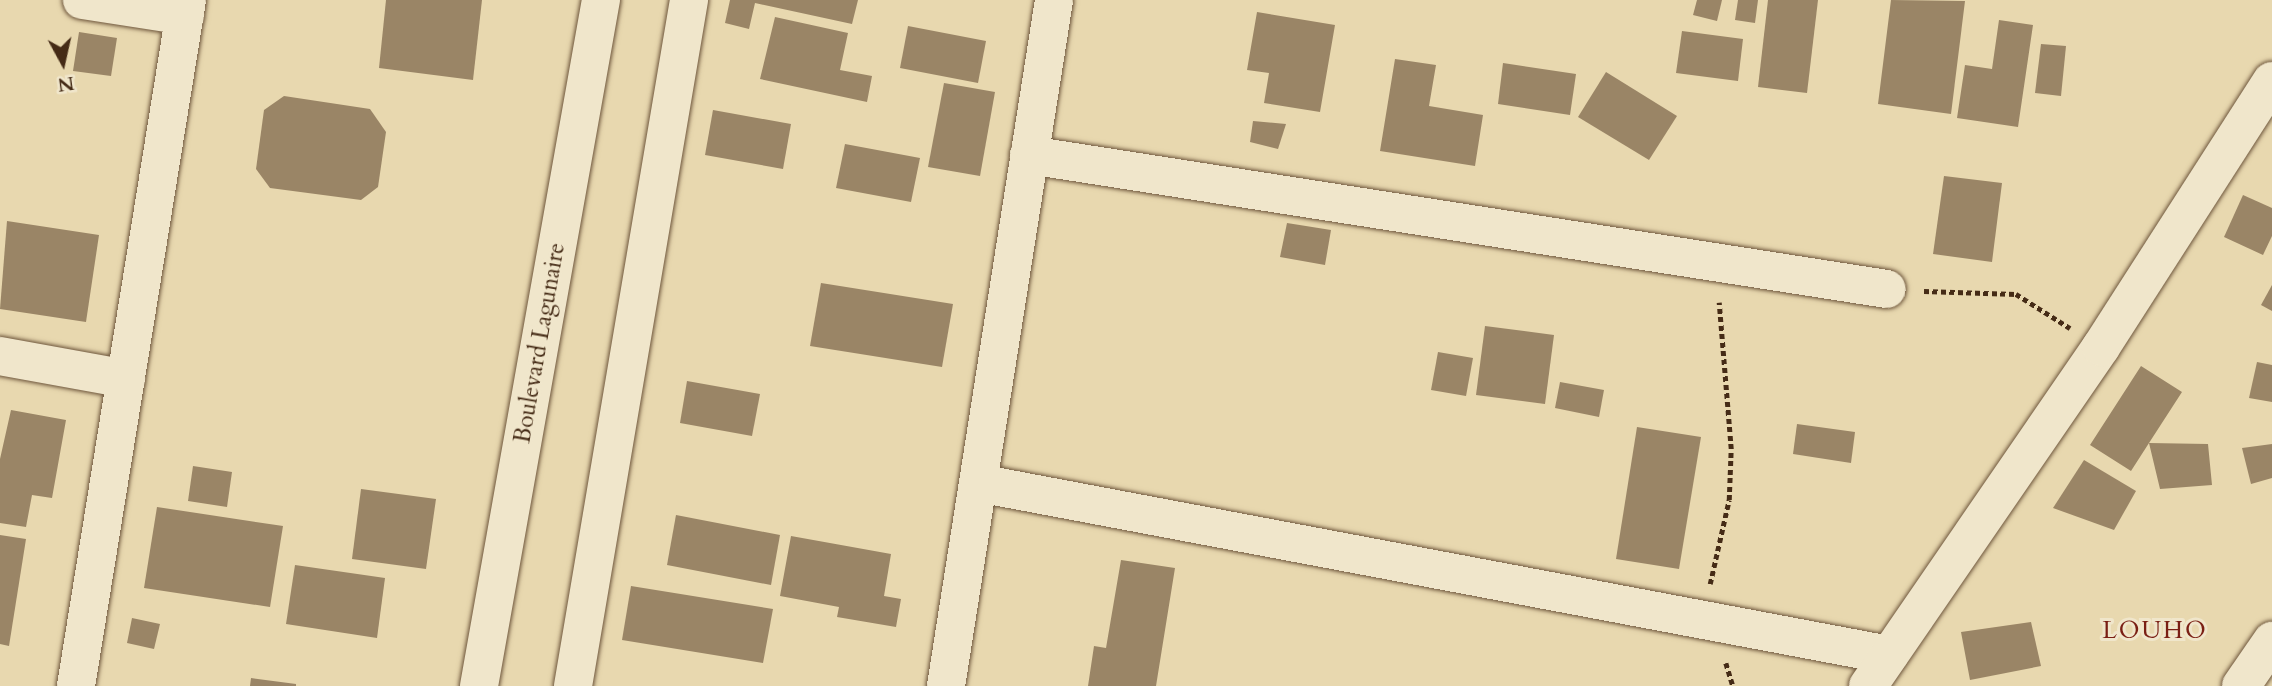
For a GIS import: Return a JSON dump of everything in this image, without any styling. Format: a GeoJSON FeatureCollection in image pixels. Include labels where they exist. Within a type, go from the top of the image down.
{"type":"FeatureCollection","features":[{"type":"Feature","properties":{"kind":"street"},"geometry":{"type":"LineString","coordinates":[[76,686],[186,8],[82,0]]}},
{"type":"Feature","properties":{"kind":"street","name":"Boulevard Lagunaire"},"geometry":{"type":"LineString","coordinates":[[479,686],[601,0]]}},
{"type":"Feature","properties":{"kind":"street"},"geometry":{"type":"LineString","coordinates":[[573,686],[689,0]]}},
{"type":"Feature","properties":{"kind":"street"},"geometry":{"type":"LineString","coordinates":[[946,686],[1054,0]]}},
{"type":"Feature","properties":{"kind":"street"},"geometry":{"type":"LineString","coordinates":[[1868,686],[2101,347],[2272,81]]}},
{"type":"Feature","properties":{"kind":"street"},"geometry":{"type":"LineString","coordinates":[[1029,155],[1887,289]]}},
{"type":"Feature","properties":{"kind":"street"},"geometry":{"type":"LineString","coordinates":[[0,356],[126,379]]}},
{"type":"Feature","properties":{"kind":"street"},"geometry":{"type":"LineString","coordinates":[[978,483],[1889,655]]}},
{"type":"Feature","properties":{"kind":"street"},"geometry":{"type":"LineString","coordinates":[[2241,686],[2272,641]]}},
{"type":"Feature","properties":{"kind":"path"},"geometry":{"type":"LineString","coordinates":[[1715,262],[1731,449],[1729,500],[1702,620],[1733,686]]}},
{"type":"Feature","properties":{"kind":"path"},"geometry":{"type":"LineString","coordinates":[[1887,289],[2016,294],[2101,347]]}},
{"type":"Feature","properties":{"kind":"building"},"geometry":{"type":"Polygon","coordinates":[[[386,0],[482,0],[473,80],[379,68],[386,0]]]}},
{"type":"Feature","properties":{"kind":"building"},"geometry":{"type":"Polygon","coordinates":[[[730,0],[858,0],[852,24],[755,3],[749,29],[725,23],[730,0]]]}},
{"type":"Feature","properties":{"kind":"building"},"geometry":{"type":"Polygon","coordinates":[[[1697,0],[1722,0],[1717,21],[1693,15],[1697,0]]]}},
{"type":"Feature","properties":{"kind":"building"},"geometry":{"type":"Polygon","coordinates":[[[1738,0],[1758,0],[1755,23],[1735,20],[1738,0]]]}},
{"type":"Feature","properties":{"kind":"building"},"geometry":{"type":"Polygon","coordinates":[[[1768,0],[1818,0],[1807,93],[1758,87],[1768,0]]]}},
{"type":"Feature","properties":{"kind":"building"},"geometry":{"type":"Polygon","coordinates":[[[1891,0],[1965,1],[1951,114],[1878,104],[1891,0]]]}},
{"type":"Feature","properties":{"kind":"building"},"geometry":{"type":"Polygon","coordinates":[[[1257,12],[1335,25],[1320,112],[1264,103],[1269,73],[1247,70],[1257,12]]]}},
{"type":"Feature","properties":{"kind":"building"},"geometry":{"type":"Polygon","coordinates":[[[775,17],[848,33],[840,70],[872,76],[867,102],[760,79],[775,17]]]}},
{"type":"Feature","properties":{"kind":"building"},"geometry":{"type":"Polygon","coordinates":[[[1999,20],[2033,25],[2018,127],[1957,118],[1965,65],[1992,69],[1999,20]]]}},
{"type":"Feature","properties":{"kind":"building"},"geometry":{"type":"Polygon","coordinates":[[[908,26],[986,41],[978,83],[900,68],[908,26]]]}},
{"type":"Feature","properties":{"kind":"building"},"geometry":{"type":"Polygon","coordinates":[[[1682,31],[1743,39],[1738,81],[1676,73],[1682,31]]]}},
{"type":"Feature","properties":{"kind":"building"},"geometry":{"type":"Polygon","coordinates":[[[79,32],[117,38],[111,76],[73,71],[79,32]]]}},
{"type":"Feature","properties":{"kind":"building"},"geometry":{"type":"Polygon","coordinates":[[[2041,44],[2066,46],[2061,96],[2035,93],[2041,44]]]}},
{"type":"Feature","properties":{"kind":"building"},"geometry":{"type":"Polygon","coordinates":[[[1395,59],[1436,65],[1429,106],[1483,115],[1475,166],[1380,151],[1395,59]]]}},
{"type":"Feature","properties":{"kind":"building"},"geometry":{"type":"Polygon","coordinates":[[[1503,63],[1576,74],[1570,115],[1498,104],[1503,63]]]}},
{"type":"Feature","properties":{"kind":"building"},"geometry":{"type":"Polygon","coordinates":[[[1606,72],[1677,116],[1649,160],[1578,117],[1606,72]]]}},
{"type":"Feature","properties":{"kind":"building"},"geometry":{"type":"Polygon","coordinates":[[[944,83],[995,92],[980,176],[928,167],[944,83]]]}},
{"type":"Feature","properties":{"kind":"building"},"geometry":{"type":"Polygon","coordinates":[[[284,96],[370,109],[386,132],[378,187],[361,200],[270,188],[256,169],[264,110],[284,96]]]}},
{"type":"Feature","properties":{"kind":"building"},"geometry":{"type":"Polygon","coordinates":[[[713,110],[791,124],[783,169],[705,155],[713,110]]]}},
{"type":"Feature","properties":{"kind":"building"},"geometry":{"type":"Polygon","coordinates":[[[1253,121],[1286,124],[1278,149],[1250,142],[1253,121]]]}},
{"type":"Feature","properties":{"kind":"building"},"geometry":{"type":"Polygon","coordinates":[[[845,144],[920,158],[911,202],[836,188],[845,144]]]}},
{"type":"Feature","properties":{"kind":"building"},"geometry":{"type":"Polygon","coordinates":[[[1944,176],[2002,183],[1992,262],[1933,254],[1944,176]]]}},
{"type":"Feature","properties":{"kind":"building"},"geometry":{"type":"Polygon","coordinates":[[[2243,195],[2272,208],[2272,236],[2263,255],[2224,237],[2243,195]]]}},
{"type":"Feature","properties":{"kind":"building"},"geometry":{"type":"Polygon","coordinates":[[[7,221],[99,235],[86,322],[0,309],[7,221]]]}},
{"type":"Feature","properties":{"kind":"building"},"geometry":{"type":"Polygon","coordinates":[[[1287,223],[1331,230],[1325,265],[1280,257],[1287,223]]]}},
{"type":"Feature","properties":{"kind":"building"},"geometry":{"type":"Polygon","coordinates":[[[821,283],[953,304],[942,367],[810,346],[821,283]]]}},
{"type":"Feature","properties":{"kind":"building"},"geometry":{"type":"Polygon","coordinates":[[[2272,285],[2272,311],[2261,305],[2272,285]]]}},
{"type":"Feature","properties":{"kind":"building"},"geometry":{"type":"Polygon","coordinates":[[[1485,326],[1554,335],[1545,404],[1476,395],[1485,326]]]}},
{"type":"Feature","properties":{"kind":"building"},"geometry":{"type":"Polygon","coordinates":[[[1438,352],[1473,358],[1466,396],[1431,390],[1438,352]]]}},
{"type":"Feature","properties":{"kind":"building"},"geometry":{"type":"Polygon","coordinates":[[[2257,362],[2272,365],[2272,402],[2249,398],[2257,362]]]}},
{"type":"Feature","properties":{"kind":"building"},"geometry":{"type":"Polygon","coordinates":[[[2141,366],[2182,392],[2131,471],[2090,445],[2141,366]]]}},
{"type":"Feature","properties":{"kind":"building"},"geometry":{"type":"Polygon","coordinates":[[[687,381],[760,394],[752,436],[680,423],[687,381]]]}},
{"type":"Feature","properties":{"kind":"building"},"geometry":{"type":"Polygon","coordinates":[[[1560,382],[1604,390],[1599,417],[1555,408],[1560,382]]]}},
{"type":"Feature","properties":{"kind":"building"},"geometry":{"type":"Polygon","coordinates":[[[11,410],[66,420],[52,498],[32,495],[26,527],[0,523],[0,459],[11,410]]]}},
{"type":"Feature","properties":{"kind":"building"},"geometry":{"type":"Polygon","coordinates":[[[1797,424],[1855,432],[1851,463],[1793,454],[1797,424]]]}},
{"type":"Feature","properties":{"kind":"building"},"geometry":{"type":"Polygon","coordinates":[[[1637,427],[1701,437],[1679,569],[1616,559],[1637,427]]]}},
{"type":"Feature","properties":{"kind":"building"},"geometry":{"type":"Polygon","coordinates":[[[2149,443],[2208,444],[2212,485],[2160,489],[2149,443]]]}},
{"type":"Feature","properties":{"kind":"building"},"geometry":{"type":"Polygon","coordinates":[[[2272,444],[2272,478],[2251,484],[2242,448],[2272,444]]]}},
{"type":"Feature","properties":{"kind":"building"},"geometry":{"type":"Polygon","coordinates":[[[2084,460],[2136,491],[2114,530],[2053,508],[2084,460]]]}},
{"type":"Feature","properties":{"kind":"building"},"geometry":{"type":"Polygon","coordinates":[[[193,466],[232,472],[227,507],[188,501],[193,466]]]}},
{"type":"Feature","properties":{"kind":"building"},"geometry":{"type":"Polygon","coordinates":[[[361,489],[436,499],[426,569],[352,559],[361,489]]]}},
{"type":"Feature","properties":{"kind":"building"},"geometry":{"type":"Polygon","coordinates":[[[157,507],[283,526],[270,607],[144,588],[157,507]]]}},
{"type":"Feature","properties":{"kind":"building"},"geometry":{"type":"Polygon","coordinates":[[[676,515],[780,535],[771,585],[667,565],[676,515]]]}},
{"type":"Feature","properties":{"kind":"building"},"geometry":{"type":"Polygon","coordinates":[[[0,535],[26,539],[9,646],[0,644],[0,535]]]}},
{"type":"Feature","properties":{"kind":"building"},"geometry":{"type":"Polygon","coordinates":[[[791,536],[891,554],[884,596],[901,599],[896,627],[837,617],[839,607],[780,596],[791,536]]]}},
{"type":"Feature","properties":{"kind":"building"},"geometry":{"type":"Polygon","coordinates":[[[1121,560],[1175,568],[1156,686],[1088,686],[1094,646],[1106,648],[1121,560]]]}},
{"type":"Feature","properties":{"kind":"building"},"geometry":{"type":"Polygon","coordinates":[[[295,565],[385,578],[377,638],[286,624],[295,565]]]}},
{"type":"Feature","properties":{"kind":"building"},"geometry":{"type":"Polygon","coordinates":[[[631,586],[773,609],[763,663],[622,640],[631,586]]]}},
{"type":"Feature","properties":{"kind":"building"},"geometry":{"type":"Polygon","coordinates":[[[132,618],[160,624],[154,649],[127,643],[132,618]]]}},
{"type":"Feature","properties":{"kind":"building"},"geometry":{"type":"Polygon","coordinates":[[[2031,622],[2041,666],[1970,680],[1961,632],[2031,622]]]}},
{"type":"Feature","properties":{"kind":"building"},"geometry":{"type":"Polygon","coordinates":[[[251,678],[296,684],[296,686],[250,686],[251,678]]]}},
{"type":"Feature","properties":{"kind":"district","name":"LOUHO"},"geometry":{"type":"Point","coordinates":[2155,631]}}]}
